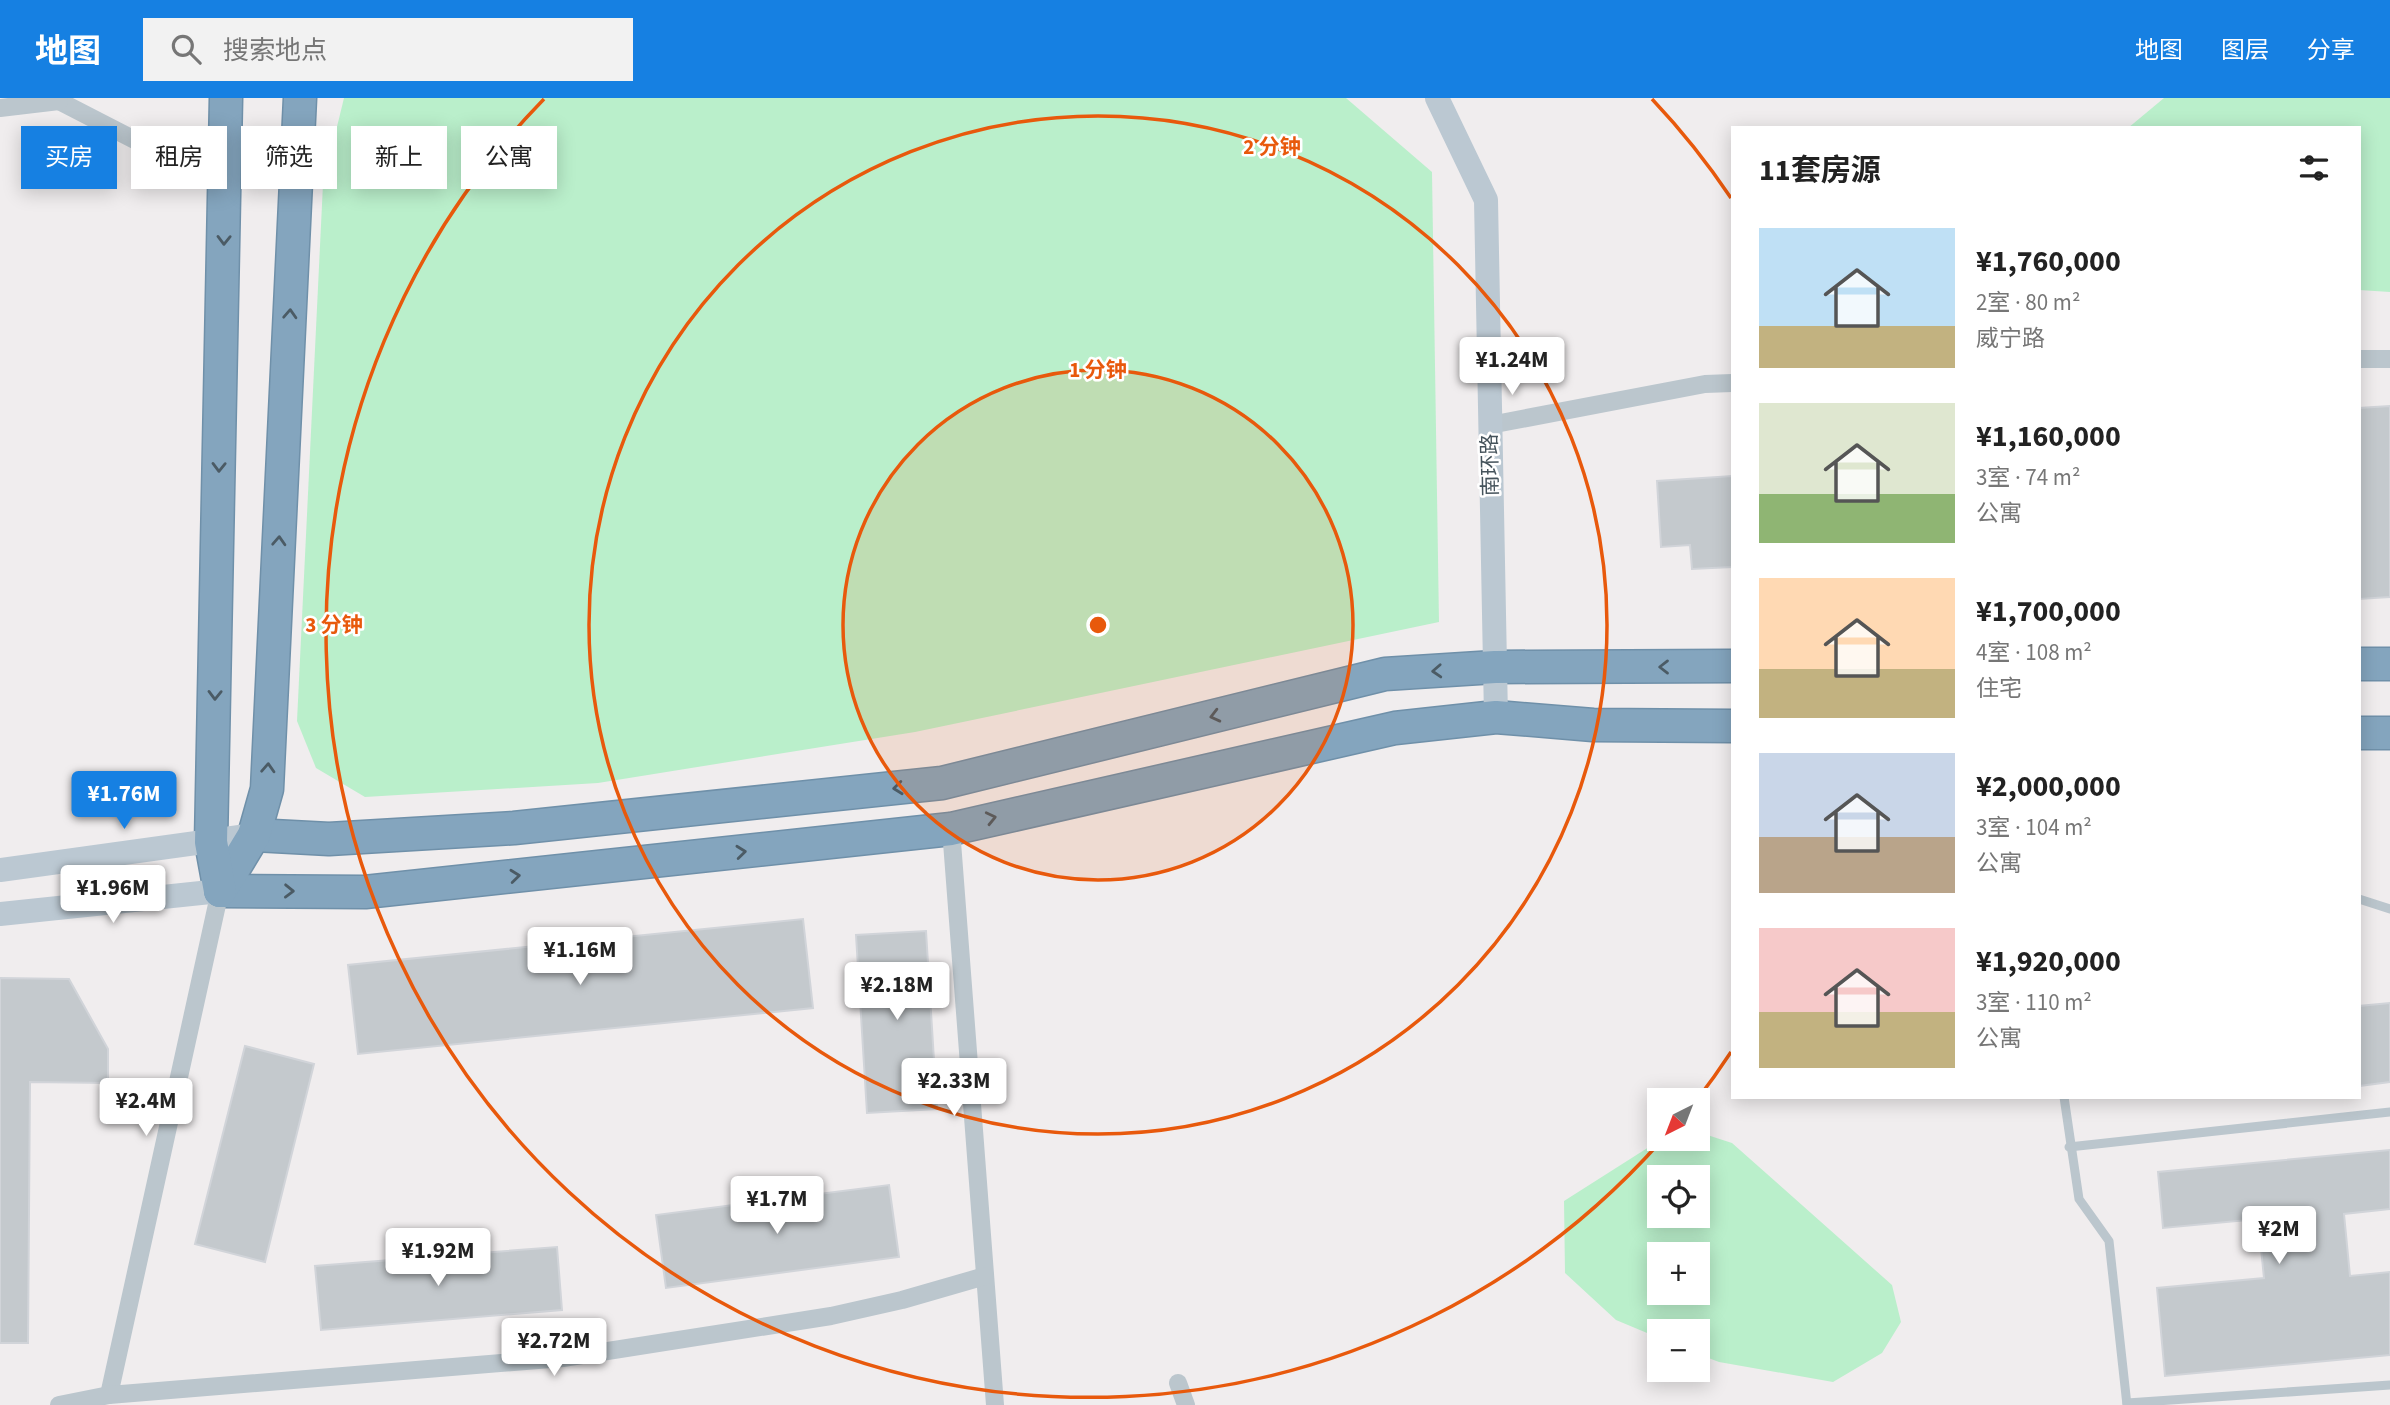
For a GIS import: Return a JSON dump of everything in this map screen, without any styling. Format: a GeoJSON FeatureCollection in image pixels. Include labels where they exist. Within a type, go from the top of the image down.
{"type":"FeatureCollection","features":[{"type":"Feature","properties":{"kind":"highway"},"geometry":{"type":"LineString","coordinates":[[226,98],[226,126]]}},
{"type":"Feature","properties":{"kind":"highway"},"geometry":{"type":"LineString","coordinates":[[220,891],[254,835],[267,789],[300,98]]}},
{"type":"Feature","properties":{"kind":"highway"},"geometry":{"type":"LineString","coordinates":[[220,891],[211,842],[226,189]]}},
{"type":"Feature","properties":{"kind":"highway"},"geometry":{"type":"LineString","coordinates":[[2361,664],[2390,664]]}},
{"type":"Feature","properties":{"kind":"highway"},"geometry":{"type":"LineString","coordinates":[[254,835],[329,839],[514,828],[943,783],[1385,674],[1495,667],[1731,666]]}},
{"type":"Feature","properties":{"kind":"highway"},"geometry":{"type":"LineString","coordinates":[[220,891],[365,892],[951,829],[1395,728],[1496,717],[1593,725],[1731,726]]}},
{"type":"Feature","properties":{"kind":"highway"},"geometry":{"type":"LineString","coordinates":[[2361,733],[2390,733]]}},
{"type":"Feature","properties":{"kind":"main road","name":"南环路"},"geometry":{"type":"LineString","coordinates":[[1437,98],[1486,200],[1496,717]]}},
{"type":"Feature","properties":{"kind":"main road"},"geometry":{"type":"LineString","coordinates":[[0,870],[254,835]]}},
{"type":"Feature","properties":{"kind":"main road"},"geometry":{"type":"LineString","coordinates":[[0,914],[220,891]]}},
{"type":"Feature","properties":{"kind":"street"},"geometry":{"type":"LineString","coordinates":[[0,108],[60,99],[131,137]]}},
{"type":"Feature","properties":{"kind":"street"},"geometry":{"type":"LineString","coordinates":[[2361,359],[2390,359]]}},
{"type":"Feature","properties":{"kind":"street"},"geometry":{"type":"LineString","coordinates":[[1490,425],[1705,384],[1731,383]]}},
{"type":"Feature","properties":{"kind":"street"},"geometry":{"type":"LineString","coordinates":[[951,829],[995,1405]]}},
{"type":"Feature","properties":{"kind":"street"},"geometry":{"type":"LineString","coordinates":[[109,1395],[220,891]]}},
{"type":"Feature","properties":{"kind":"street"},"geometry":{"type":"LineString","coordinates":[[59,1405],[109,1395],[563,1358],[831,1316],[902,1300],[985,1276]]}},
{"type":"Feature","properties":{"kind":"street"},"geometry":{"type":"LineString","coordinates":[[1178,1382],[1186,1405]]}},
{"type":"Feature","properties":{"kind":"lane"},"geometry":{"type":"LineString","coordinates":[[2361,899],[2390,909]]}},
{"type":"Feature","properties":{"kind":"lane"},"geometry":{"type":"LineString","coordinates":[[2064,1099],[2069,1147],[2079,1199],[2109,1241],[2127,1404],[2390,1385]]}},
{"type":"Feature","properties":{"kind":"lane"},"geometry":{"type":"LineString","coordinates":[[2069,1147],[2390,1112]]}},
{"type":"Feature","properties":{"kind":"green space"},"geometry":{"type":"Polygon","coordinates":[[[344,98],[1346,98],[1432,172],[1439,622],[915,732],[598,783],[365,797],[316,768],[297,721],[323,189],[337,189],[337,127],[344,98]]]}},
{"type":"Feature","properties":{"kind":"green space"},"geometry":{"type":"Polygon","coordinates":[[[2164,98],[2390,98],[2390,292],[2361,290],[2361,126],[2130,126],[2164,98]]]}},
{"type":"Feature","properties":{"kind":"green space"},"geometry":{"type":"Polygon","coordinates":[[[1710,1136],[1732,1143],[1892,1285],[1901,1322],[1882,1353],[1833,1382],[1719,1362],[1710,1359],[1710,1319],[1647,1319],[1647,1333],[1616,1320],[1565,1273],[1564,1201],[1647,1148],[1647,1152],[1710,1152],[1710,1136]]]}},
{"type":"Feature","properties":{"kind":"building"},"geometry":{"type":"Polygon","coordinates":[[[2390,406],[2390,597],[2361,599],[2361,408],[2390,406]]]}},
{"type":"Feature","properties":{"kind":"building"},"geometry":{"type":"Polygon","coordinates":[[[1731,476],[1731,567],[1692,569],[1690,545],[1661,547],[1657,481],[1731,476]]]}},
{"type":"Feature","properties":{"kind":"building"},"geometry":{"type":"Polygon","coordinates":[[[803,919],[813,1008],[358,1054],[348,965],[803,919]]]}},
{"type":"Feature","properties":{"kind":"building"},"geometry":{"type":"Polygon","coordinates":[[[926,931],[937,1109],[867,1113],[856,935],[926,931]]]}},
{"type":"Feature","properties":{"kind":"building"},"geometry":{"type":"Polygon","coordinates":[[[0,978],[69,979],[108,1049],[108,1083],[30,1082],[28,1343],[0,1343],[0,978]]]}},
{"type":"Feature","properties":{"kind":"building"},"geometry":{"type":"Polygon","coordinates":[[[2390,1003],[2390,1082],[2361,1086],[2361,1006],[2390,1003]]]}},
{"type":"Feature","properties":{"kind":"building"},"geometry":{"type":"Polygon","coordinates":[[[245,1046],[314,1064],[265,1262],[195,1244],[245,1046]]]}},
{"type":"Feature","properties":{"kind":"building"},"geometry":{"type":"Polygon","coordinates":[[[2390,1150],[2390,1209],[2344,1214],[2350,1276],[2390,1272],[2390,1355],[2165,1376],[2157,1288],[2264,1278],[2258,1219],[2163,1228],[2158,1172],[2390,1150]]]}},
{"type":"Feature","properties":{"kind":"building"},"geometry":{"type":"Polygon","coordinates":[[[889,1185],[899,1257],[666,1288],[656,1215],[889,1185]]]}},
{"type":"Feature","properties":{"kind":"building"},"geometry":{"type":"Polygon","coordinates":[[[557,1247],[562,1310],[321,1330],[315,1266],[557,1247]]]}}]}
